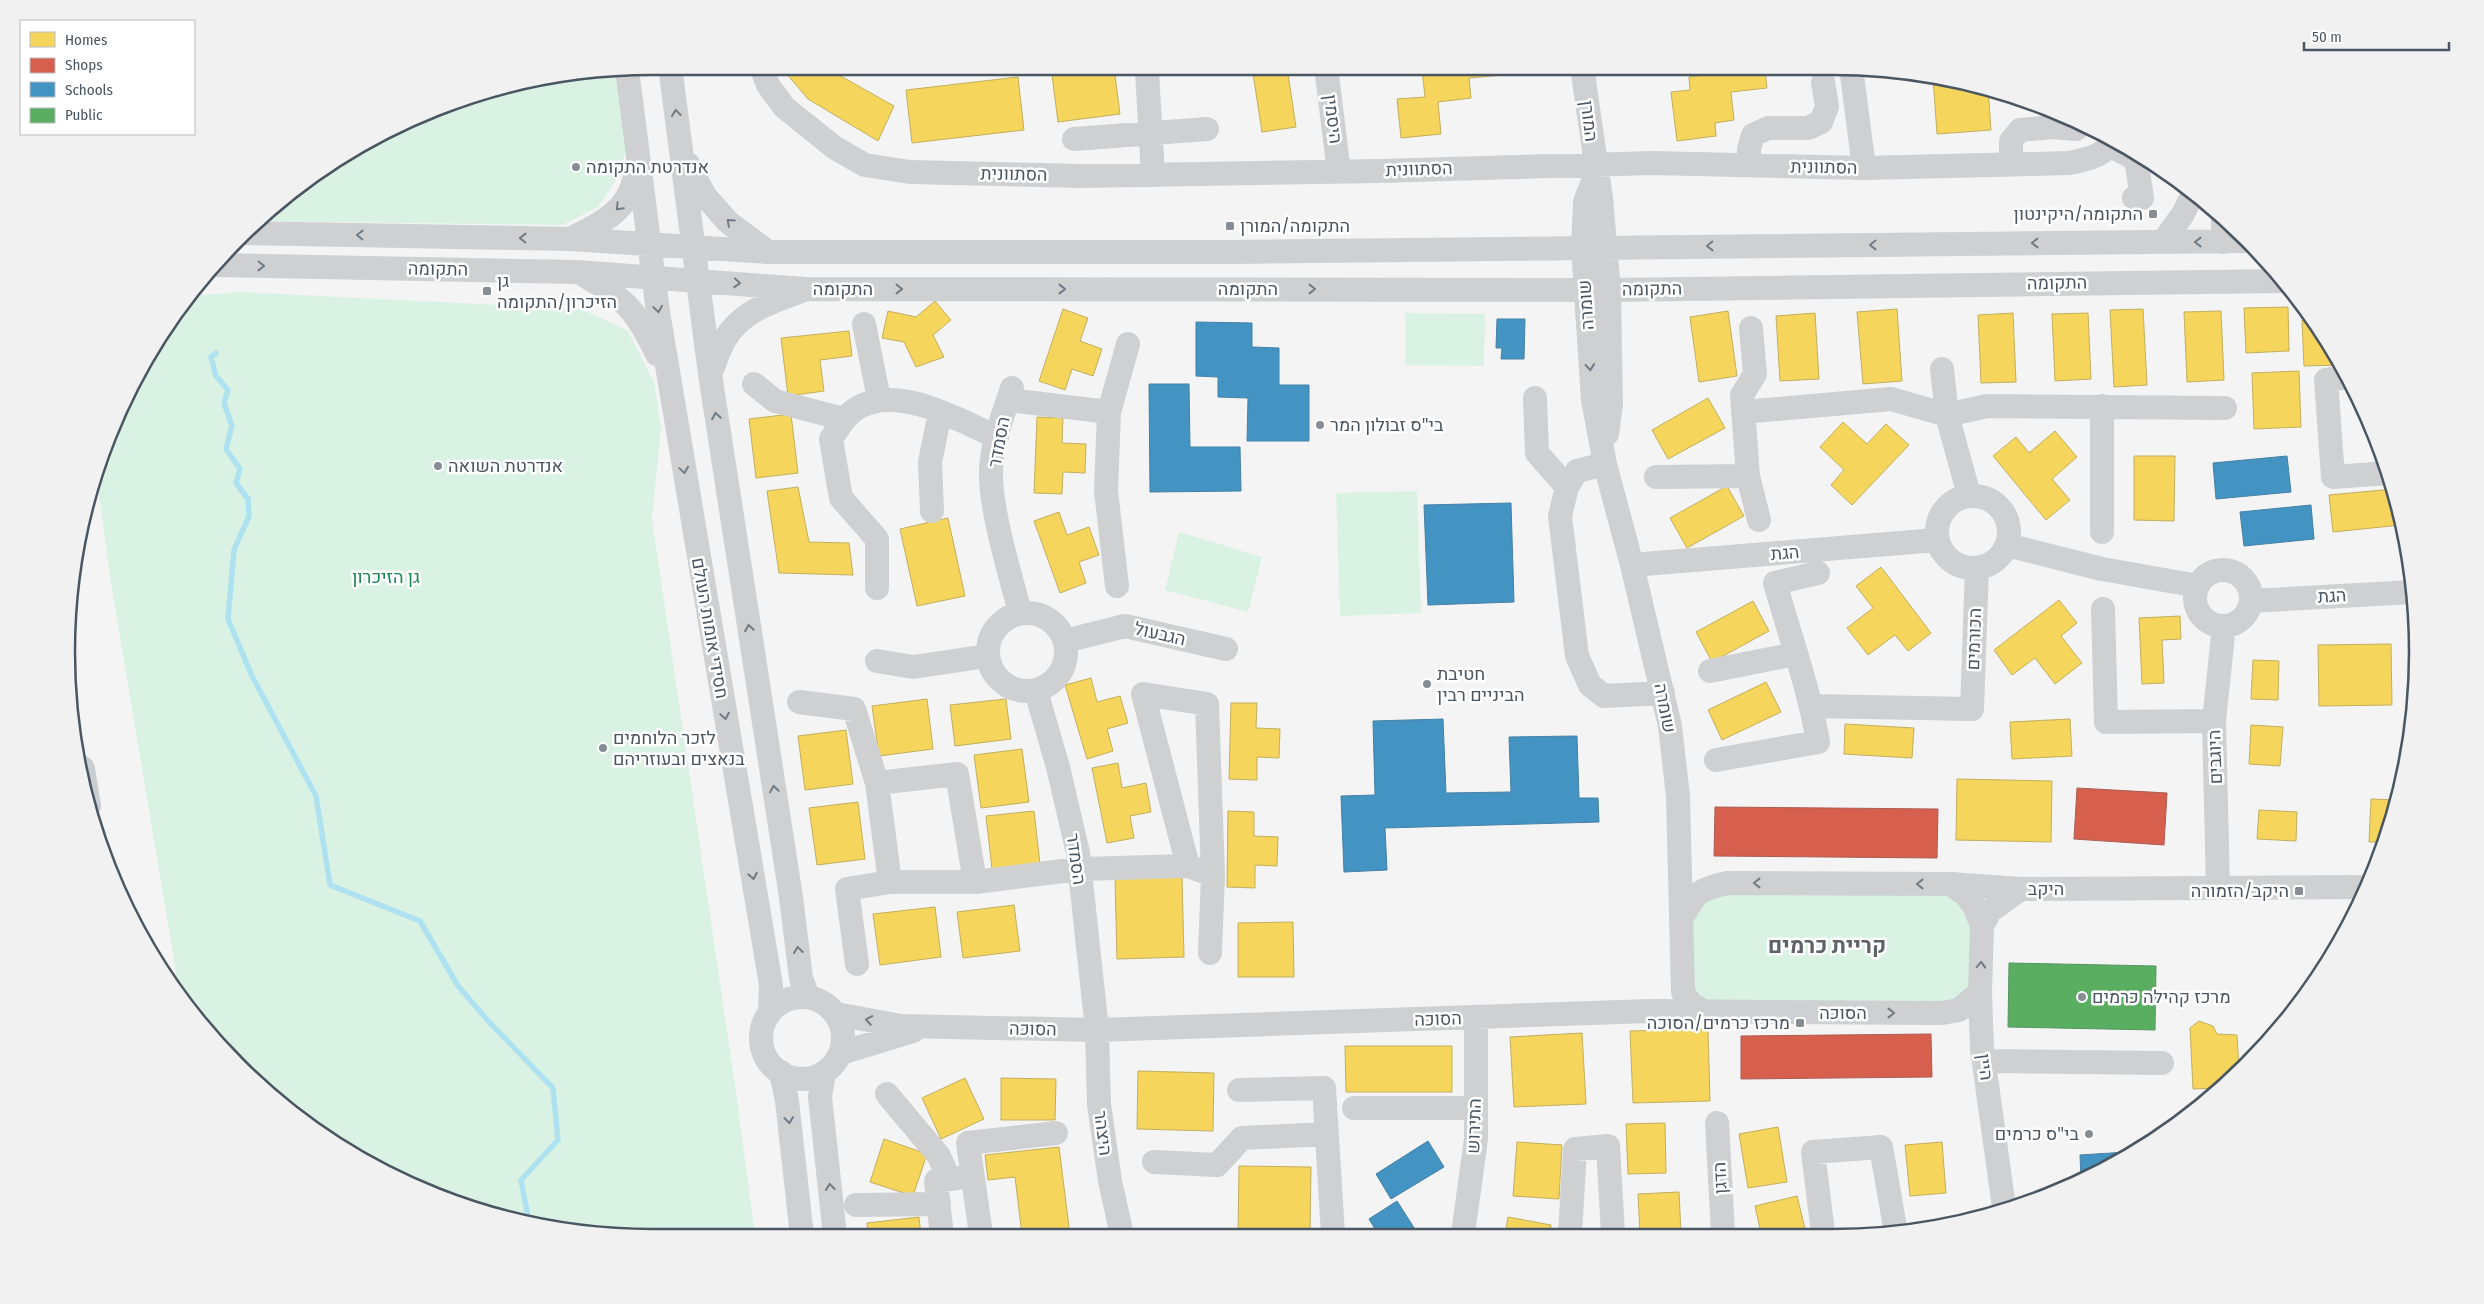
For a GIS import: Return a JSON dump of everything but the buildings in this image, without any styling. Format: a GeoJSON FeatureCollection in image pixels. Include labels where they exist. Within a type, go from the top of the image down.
{"type":"FeatureCollection","features":[{"type":"Feature","properties":{"kind":"street","name":"חסידי אומות העולם"},"geometry":{"type":"LineString","coordinates":[[671,75],[710,374],[791,897],[801,978],[808,997]]}},
{"type":"Feature","properties":{"kind":"street","name":"הסתוונית"},"geometry":{"type":"LineString","coordinates":[[764,75],[768,85],[784,107],[835,148],[865,165],[910,172],[1082,176],[1595,169],[1653,163],[1864,168],[2070,163],[2096,157],[2107,145]]}},
{"type":"Feature","properties":{"kind":"street"},"geometry":{"type":"LineString","coordinates":[[1147,75],[1153,175]]}},
{"type":"Feature","properties":{"kind":"street","name":"היסמין"},"geometry":{"type":"LineString","coordinates":[[1327,75],[1339,172]]}},
{"type":"Feature","properties":{"kind":"street","name":"המורן"},"geometry":{"type":"LineString","coordinates":[[1583,75],[1606,248]]}},
{"type":"Feature","properties":{"kind":"street"},"geometry":{"type":"LineString","coordinates":[[571,238],[601,224],[622,206],[635,184],[638,146],[628,76]]}},
{"type":"Feature","properties":{"kind":"street"},"geometry":{"type":"LineString","coordinates":[[1852,76],[1864,168]]}},
{"type":"Feature","properties":{"kind":"street"},"geometry":{"type":"LineString","coordinates":[[1750,165],[1749,149],[1754,135],[1768,128],[1808,128],[1821,122],[1828,107],[1823,82]]}},
{"type":"Feature","properties":{"kind":"street"},"geometry":{"type":"LineString","coordinates":[[2011,164],[2011,141],[2020,130],[2053,127],[2074,129]]}},
{"type":"Feature","properties":{"kind":"street"},"geometry":{"type":"LineString","coordinates":[[1074,139],[1207,129]]}},
{"type":"Feature","properties":{"kind":"street","name":"חסידי אומות העולם"},"geometry":{"type":"LineString","coordinates":[[638,146],[654,279],[686,489],[771,985],[770,1011],[761,1032],[762,1044],[765,1055],[781,1072],[787,1101],[801,1229]]}},
{"type":"Feature","properties":{"kind":"street"},"geometry":{"type":"LineString","coordinates":[[681,153],[711,203],[728,222],[768,252]]}},
{"type":"Feature","properties":{"kind":"street"},"geometry":{"type":"LineString","coordinates":[[2134,198],[2142,198],[2136,162]]}},
{"type":"Feature","properties":{"kind":"street","name":"המורן"},"geometry":{"type":"LineString","coordinates":[[1583,248],[1584,204],[1595,169]]}},
{"type":"Feature","properties":{"kind":"street"},"geometry":{"type":"LineString","coordinates":[[2163,242],[2183,214],[2190,200]]}},
{"type":"Feature","properties":{"kind":"street"},"geometry":{"type":"LineString","coordinates":[[1544,249],[1562,240],[1577,222],[1584,204]]}},
{"type":"Feature","properties":{"kind":"street","name":"התקומה"},"geometry":{"type":"LineString","coordinates":[[256,233],[571,238],[768,252],[1234,252],[2163,242],[2229,234]]}},
{"type":"Feature","properties":{"kind":"street","name":"שומרה"},"geometry":{"type":"LineString","coordinates":[[1583,248],[1584,290],[1598,338]]}},
{"type":"Feature","properties":{"kind":"street","name":"שומרה"},"geometry":{"type":"LineString","coordinates":[[1606,248],[1609,290],[1598,338],[1593,400],[1604,457],[1670,726],[1678,796],[1683,992],[1690,1003],[1705,1012]]}},
{"type":"Feature","properties":{"kind":"street","name":"התקומה"},"geometry":{"type":"LineString","coordinates":[[224,265],[577,272],[805,289],[1609,290],[2274,281]]}},
{"type":"Feature","properties":{"kind":"street"},"geometry":{"type":"LineString","coordinates":[[577,272],[613,292],[641,320],[671,382]]}},
{"type":"Feature","properties":{"kind":"street"},"geometry":{"type":"LineString","coordinates":[[710,374],[725,339],[740,320],[764,305],[805,289]]}},
{"type":"Feature","properties":{"kind":"street"},"geometry":{"type":"LineString","coordinates":[[1547,289],[1598,338],[1620,318],[1636,299],[1660,289]]}},
{"type":"Feature","properties":{"kind":"street"},"geometry":{"type":"LineString","coordinates":[[864,324],[879,399]]}},
{"type":"Feature","properties":{"kind":"street"},"geometry":{"type":"LineString","coordinates":[[1752,328],[1755,374],[1742,395],[1748,476],[1759,520]]}},
{"type":"Feature","properties":{"kind":"street"},"geometry":{"type":"LineString","coordinates":[[1117,586],[1106,491],[1109,412],[1128,344]]}},
{"type":"Feature","properties":{"kind":"street"},"geometry":{"type":"LineString","coordinates":[[1942,369],[1947,415],[1969,495]]}},
{"type":"Feature","properties":{"kind":"street"},"geometry":{"type":"LineString","coordinates":[[2339,378],[2326,380],[2334,477],[2380,474]]}},
{"type":"Feature","properties":{"kind":"street"},"geometry":{"type":"LineString","coordinates":[[754,384],[775,401],[844,419]]}},
{"type":"Feature","properties":{"kind":"street","name":"הסמדר"},"geometry":{"type":"LineString","coordinates":[[1020,613],[997,520],[991,470],[997,437],[1010,394],[1109,412]]}},
{"type":"Feature","properties":{"kind":"street"},"geometry":{"type":"LineString","coordinates":[[1535,398],[1537,453],[1566,487]]}},
{"type":"Feature","properties":{"kind":"street"},"geometry":{"type":"LineString","coordinates":[[877,588],[877,539],[841,498],[834,468],[831,438],[844,419],[858,408],[879,399],[904,400],[997,437]]}},
{"type":"Feature","properties":{"kind":"street"},"geometry":{"type":"LineString","coordinates":[[1743,412],[1890,399],[1947,415],[1987,406],[2225,408]]}},
{"type":"Feature","properties":{"kind":"street"},"geometry":{"type":"LineString","coordinates":[[2102,406],[2102,532]]}},
{"type":"Feature","properties":{"kind":"street"},"geometry":{"type":"LineString","coordinates":[[932,511],[930,462],[940,413]]}},
{"type":"Feature","properties":{"kind":"street"},"geometry":{"type":"LineString","coordinates":[[1604,457],[1577,471],[1566,487],[1560,516],[1577,656],[1590,686],[1604,696],[1663,693]]}},
{"type":"Feature","properties":{"kind":"street"},"geometry":{"type":"LineString","coordinates":[[1656,477],[1748,476]]}},
{"type":"Feature","properties":{"kind":"street"},"geometry":{"type":"LineString","coordinates":[[1969,495],[1981,496],[1993,501],[2002,509],[2008,520],[2010,533],[2007,545],[1995,561],[1977,568],[1956,564],[1948,558],[1938,540],[1936,528],[1940,516],[1947,506],[1957,499],[1969,495]]}},
{"type":"Feature","properties":{"kind":"street","name":"הגת"},"geometry":{"type":"LineString","coordinates":[[1632,565],[1938,540]]}},
{"type":"Feature","properties":{"kind":"street"},"geometry":{"type":"LineString","coordinates":[[2007,545],[2102,569],[2198,586]]}},
{"type":"Feature","properties":{"kind":"street","name":"הכורמים"},"geometry":{"type":"LineString","coordinates":[[1812,706],[1972,710],[1977,568]]}},
{"type":"Feature","properties":{"kind":"street"},"geometry":{"type":"LineString","coordinates":[[2226,570],[2235,572],[2248,584],[2251,601],[2245,616],[2232,625],[2224,626],[2215,624],[2200,613],[2196,605],[2198,586],[2209,573],[2226,570]]}},
{"type":"Feature","properties":{"kind":"street"},"geometry":{"type":"LineString","coordinates":[[1716,760],[1818,742],[1812,706],[1775,583],[1818,573]]}},
{"type":"Feature","properties":{"kind":"street","name":"הגת"},"geometry":{"type":"LineString","coordinates":[[2251,601],[2406,592]]}},
{"type":"Feature","properties":{"kind":"street"},"geometry":{"type":"LineString","coordinates":[[2103,609],[2106,722],[2214,721]]}},
{"type":"Feature","properties":{"kind":"street"},"geometry":{"type":"LineString","coordinates":[[1020,613],[1031,613],[1052,622],[1065,641],[1066,654],[1064,666],[1057,678],[1048,686],[1036,691],[1022,692],[1009,688],[999,680],[991,669],[987,656],[994,629],[1001,622],[1020,613]]}},
{"type":"Feature","properties":{"kind":"street","name":"הגבעול"},"geometry":{"type":"LineString","coordinates":[[1065,641],[1125,626],[1226,650]]}},
{"type":"Feature","properties":{"kind":"street","name":"היוגבים"},"geometry":{"type":"LineString","coordinates":[[2218,888],[2214,721],[2224,626]]}},
{"type":"Feature","properties":{"kind":"street"},"geometry":{"type":"LineString","coordinates":[[1710,671],[1795,654]]}},
{"type":"Feature","properties":{"kind":"street"},"geometry":{"type":"LineString","coordinates":[[877,661],[913,667],[987,656]]}},
{"type":"Feature","properties":{"kind":"street","name":"הסמדר"},"geometry":{"type":"LineString","coordinates":[[1036,691],[1058,767],[1078,853],[1097,1030]]}},
{"type":"Feature","properties":{"kind":"street"},"geometry":{"type":"LineString","coordinates":[[1188,866],[1143,694],[1207,704],[1213,875],[1210,953]]}},
{"type":"Feature","properties":{"kind":"street"},"geometry":{"type":"LineString","coordinates":[[799,702],[854,709],[877,782],[890,882]]}},
{"type":"Feature","properties":{"kind":"street"},"geometry":{"type":"LineString","coordinates":[[877,782],[957,774],[975,882]]}},
{"type":"Feature","properties":{"kind":"street","name":"היקב"},"geometry":{"type":"LineString","coordinates":[[1680,855],[1691,870],[1703,877],[1727,883]]}},
{"type":"Feature","properties":{"kind":"street"},"geometry":{"type":"LineString","coordinates":[[857,964],[847,889],[890,882],[975,882],[1079,869],[1188,866],[1213,875]]}},
{"type":"Feature","properties":{"kind":"street","name":"היקב"},"geometry":{"type":"LineString","coordinates":[[1682,918],[1692,897],[1705,888],[1727,883],[1951,884],[2021,889],[2358,887]]}},
{"type":"Feature","properties":{"kind":"street","name":"היין"},"geometry":{"type":"LineString","coordinates":[[1951,884],[1966,896],[1975,907],[1982,926],[1980,992],[1983,1055],[2006,1201]]}},
{"type":"Feature","properties":{"kind":"street"},"geometry":{"type":"LineString","coordinates":[[1982,926],[1990,911],[2021,889]]}},
{"type":"Feature","properties":{"kind":"street","name":"שומרה"},"geometry":{"type":"LineString","coordinates":[[1650,1011],[1670,997],[1681,972]]}},
{"type":"Feature","properties":{"kind":"street","name":"הסוכה"},"geometry":{"type":"LineString","coordinates":[[836,1014],[901,1026],[1097,1030],[1650,1011],[1942,1013],[1959,1010],[1980,992]]}},
{"type":"Feature","properties":{"kind":"street"},"geometry":{"type":"LineString","coordinates":[[770,1011],[789,998],[808,997],[827,1004],[836,1014],[842,1026],[844,1040],[841,1053],[834,1064],[824,1073],[801,1079],[781,1072]]}},
{"type":"Feature","properties":{"kind":"street"},"geometry":{"type":"LineString","coordinates":[[1942,1013],[1969,1031],[1983,1055],[2162,1063]]}},
{"type":"Feature","properties":{"kind":"street","name":"התירוש"},"geometry":{"type":"LineString","coordinates":[[1464,1229],[1476,1140],[1476,1017]]}},
{"type":"Feature","properties":{"kind":"street","name":"הסוכה"},"geometry":{"type":"LineString","coordinates":[[841,1053],[898,1034],[934,1027]]}},
{"type":"Feature","properties":{"kind":"street","name":"היצהר"},"geometry":{"type":"LineString","coordinates":[[1097,1030],[1100,1104],[1110,1181],[1121,1229]]}},
{"type":"Feature","properties":{"kind":"street"},"geometry":{"type":"LineString","coordinates":[[824,1073],[820,1097],[834,1229]]}},
{"type":"Feature","properties":{"kind":"street"},"geometry":{"type":"LineString","coordinates":[[1239,1090],[1324,1088],[1333,1229]]}},
{"type":"Feature","properties":{"kind":"street"},"geometry":{"type":"LineString","coordinates":[[887,1094],[939,1156],[949,1179]]}},
{"type":"Feature","properties":{"kind":"street"},"geometry":{"type":"LineString","coordinates":[[1354,1108],[1476,1108]]}},
{"type":"Feature","properties":{"kind":"street","name":"הדגן"},"geometry":{"type":"LineString","coordinates":[[1717,1123],[1723,1229]]}},
{"type":"Feature","properties":{"kind":"street"},"geometry":{"type":"LineString","coordinates":[[980,1229],[968,1143],[1056,1133]]}},
{"type":"Feature","properties":{"kind":"street"},"geometry":{"type":"LineString","coordinates":[[1154,1162],[1217,1165],[1242,1138],[1327,1134]]}},
{"type":"Feature","properties":{"kind":"street"},"geometry":{"type":"LineString","coordinates":[[1570,1229],[1575,1150],[1608,1146],[1613,1229]]}},
{"type":"Feature","properties":{"kind":"street"},"geometry":{"type":"LineString","coordinates":[[1823,1229],[1813,1152],[1881,1147],[1895,1225]]}},
{"type":"Feature","properties":{"kind":"street"},"geometry":{"type":"LineString","coordinates":[[941,1229],[936,1181],[972,1176]]}},
{"type":"Feature","properties":{"kind":"street"},"geometry":{"type":"LineString","coordinates":[[856,1205],[939,1204]]}},
{"type":"Feature","properties":{"kind":"green space"},"geometry":{"type":"Polygon","coordinates":[[[617,76],[627,148],[618,177],[598,207],[562,225],[269,221],[331,172],[363,152],[431,119],[503,95],[539,86],[617,76]]]}},
{"type":"Feature","properties":{"kind":"green space","name":"גן הזיכרון"},"geometry":{"type":"Polygon","coordinates":[[[240,292],[581,309],[627,330],[654,382],[661,428],[652,519],[736,1092],[754,1229],[614,1228],[577,1224],[539,1218],[503,1209],[431,1185],[363,1152],[301,1110],[244,1060],[218,1032],[177,980],[112,590],[99,491],[119,431],[152,363],[172,331],[199,295],[240,292]]]}},
{"type":"Feature","properties":{"kind":"green space"},"geometry":{"type":"Polygon","coordinates":[[[1405,313],[1485,314],[1484,366],[1405,365],[1405,313]]]}},
{"type":"Feature","properties":{"kind":"green space"},"geometry":{"type":"Polygon","coordinates":[[[1417,491],[1421,613],[1340,616],[1336,493],[1417,491]]]}},
{"type":"Feature","properties":{"kind":"green space"},"geometry":{"type":"Polygon","coordinates":[[[1179,532],[1262,557],[1248,612],[1165,590],[1179,532]]]}},
{"type":"Feature","properties":{"kind":"green space"},"geometry":{"type":"Polygon","coordinates":[[[1951,884],[1975,907],[1969,1003],[1690,1003],[1692,897],[1705,888],[1951,884]]]}},
{"type":"Feature","properties":{"kind":"waterway"},"geometry":{"type":"LineString","coordinates":[[216,353],[211,357],[216,376],[228,390],[224,403],[232,426],[226,449],[240,469],[236,483],[248,499],[249,516],[234,550],[228,619],[252,676],[316,796],[330,885],[420,921],[458,986],[489,1022],[553,1088],[558,1140],[521,1180],[528,1215]]}},
{"type":"Feature","properties":{"kind":"place","name":"אנדרטת התקומה"},"geometry":{"type":"Point","coordinates":[576,167]}},
{"type":"Feature","properties":{"kind":"place","name":"התקומה/היקינטון"},"geometry":{"type":"Point","coordinates":[2153,214]}},
{"type":"Feature","properties":{"kind":"place","name":"התקומה/המורן"},"geometry":{"type":"Point","coordinates":[1230,226]}},
{"type":"Feature","properties":{"kind":"place","name":"גן הזיכרון/התקומה"},"geometry":{"type":"Point","coordinates":[487,291]}},
{"type":"Feature","properties":{"kind":"place","name":"בי\"ס זבולון המר"},"geometry":{"type":"Point","coordinates":[1320,425]}},
{"type":"Feature","properties":{"kind":"place","name":"אנדרטת השואה"},"geometry":{"type":"Point","coordinates":[438,466]}},
{"type":"Feature","properties":{"kind":"place","name":"חטיבת הביניים רבין"},"geometry":{"type":"Point","coordinates":[1427,684]}},
{"type":"Feature","properties":{"kind":"place","name":"לזכר הלוחמים בנאצים ובעוזריהם"},"geometry":{"type":"Point","coordinates":[603,748]}},
{"type":"Feature","properties":{"kind":"place","name":"היקב/הזמורה"},"geometry":{"type":"Point","coordinates":[2299,891]}},
{"type":"Feature","properties":{"kind":"place","name":"מרכז קהילה כרמים"},"geometry":{"type":"Point","coordinates":[2082,997]}},
{"type":"Feature","properties":{"kind":"place","name":"מרכז כרמים/הסוכה"},"geometry":{"type":"Point","coordinates":[1800,1023]}},
{"type":"Feature","properties":{"kind":"place","name":"בי\"ס כרמים"},"geometry":{"type":"Point","coordinates":[2089,1134]}},
{"type":"Feature","properties":{"kind":"district","name":"קריית כרמים"},"geometry":{"type":"Point","coordinates":[1827,945]}}]}
